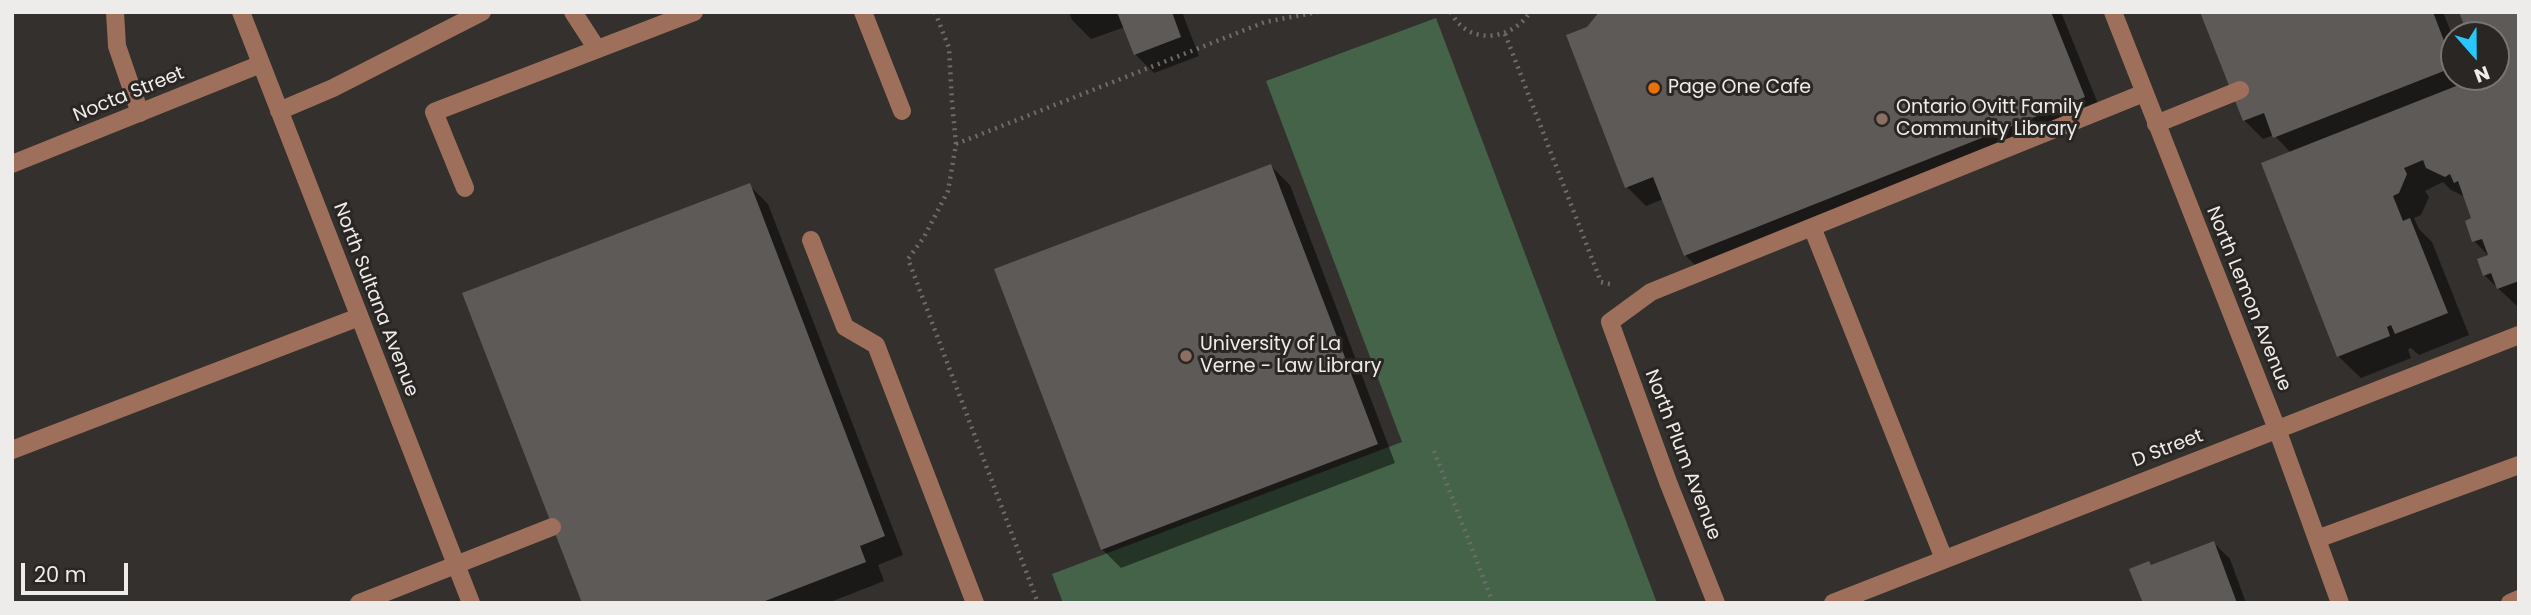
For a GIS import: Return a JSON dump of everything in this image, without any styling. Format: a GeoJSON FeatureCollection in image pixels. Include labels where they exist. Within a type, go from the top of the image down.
{"type":"FeatureCollection","features":[{"type":"Feature","properties":{"kind":"street"},"geometry":{"type":"LineString","coordinates":[[115,12],[117,46],[141,113]]}},
{"type":"Feature","properties":{"kind":"street","name":"North Sultana Avenue"},"geometry":{"type":"LineString","coordinates":[[241,12],[471,603]]}},
{"type":"Feature","properties":{"kind":"street"},"geometry":{"type":"LineString","coordinates":[[279,111],[333,88],[482,12]]}},
{"type":"Feature","properties":{"kind":"street"},"geometry":{"type":"LineString","coordinates":[[573,12],[597,49]]}},
{"type":"Feature","properties":{"kind":"street"},"geometry":{"type":"LineString","coordinates":[[465,188],[434,111],[694,12]]}},
{"type":"Feature","properties":{"kind":"street"},"geometry":{"type":"LineString","coordinates":[[863,12],[902,111]]}},
{"type":"Feature","properties":{"kind":"street","name":"North Lemon Avenue"},"geometry":{"type":"LineString","coordinates":[[2113,12],[2277,429],[2340,603]]}},
{"type":"Feature","properties":{"kind":"street","name":"Nocta Street"},"geometry":{"type":"LineString","coordinates":[[12,164],[261,64]]}},
{"type":"Feature","properties":{"kind":"street"},"geometry":{"type":"LineString","coordinates":[[2156,124],[2240,90]]}},
{"type":"Feature","properties":{"kind":"street"},"geometry":{"type":"LineString","coordinates":[[1651,292],[2144,93]]}},
{"type":"Feature","properties":{"kind":"street"},"geometry":{"type":"LineString","coordinates":[[1812,227],[1944,559]]}},
{"type":"Feature","properties":{"kind":"street"},"geometry":{"type":"LineString","coordinates":[[811,240],[845,327],[876,345],[975,603]]}},
{"type":"Feature","properties":{"kind":"street","name":"North Plum Avenue"},"geometry":{"type":"LineString","coordinates":[[1651,292],[1610,322],[1668,482],[1716,603]]}},
{"type":"Feature","properties":{"kind":"street"},"geometry":{"type":"LineString","coordinates":[[12,450],[359,317]]}},
{"type":"Feature","properties":{"kind":"street","name":"D Street"},"geometry":{"type":"LineString","coordinates":[[1833,603],[2519,335]]}},
{"type":"Feature","properties":{"kind":"street"},"geometry":{"type":"LineString","coordinates":[[2317,540],[2519,465]]}},
{"type":"Feature","properties":{"kind":"street"},"geometry":{"type":"LineString","coordinates":[[359,603],[552,527]]}},
{"type":"Feature","properties":{"kind":"street"},"geometry":{"type":"LineString","coordinates":[[2510,603],[2519,599]]}},
{"type":"Feature","properties":{"kind":"path"},"geometry":{"type":"LineString","coordinates":[[935,12],[949,48],[956,144],[948,191],[924,237],[908,259],[1038,603]]}},
{"type":"Feature","properties":{"kind":"path"},"geometry":{"type":"LineString","coordinates":[[956,144],[1265,22],[1318,12]]}},
{"type":"Feature","properties":{"kind":"path"},"geometry":{"type":"LineString","coordinates":[[1451,12],[1464,28],[1476,34],[1491,36],[1506,34],[1519,26],[1530,12]]}},
{"type":"Feature","properties":{"kind":"path"},"geometry":{"type":"LineString","coordinates":[[1506,34],[1601,282],[1651,292]]}},
{"type":"Feature","properties":{"kind":"path"},"geometry":{"type":"LineString","coordinates":[[1434,451],[1493,603]]}},
{"type":"Feature","properties":{"kind":"green space"},"geometry":{"type":"Polygon","coordinates":[[[1436,18],[1657,603],[1063,603],[1052,574],[1402,442],[1266,81],[1436,18]]]}},
{"type":"Feature","properties":{"kind":"building"},"geometry":{"type":"Polygon","coordinates":[[[1117,12],[1172,12],[1181,37],[1134,55],[1117,12]]]}},
{"type":"Feature","properties":{"kind":"building","name":"Ontario Ovitt Family Community Library"},"geometry":{"type":"Polygon","coordinates":[[[1599,12],[2051,12],[2085,97],[1684,256],[1653,177],[1625,188],[1566,35],[1587,27],[1599,12]]]}},
{"type":"Feature","properties":{"kind":"building"},"geometry":{"type":"Polygon","coordinates":[[[2200,12],[2433,12],[2440,30],[2440,72],[2273,138],[2264,113],[2243,121],[2200,12]]]}},
{"type":"Feature","properties":{"kind":"building"},"geometry":{"type":"Polygon","coordinates":[[[2459,12],[2519,12],[2519,281],[2497,289],[2491,273],[2483,276],[2477,259],[2488,255],[2482,239],[2472,242],[2465,221],[2471,218],[2458,181],[2454,183],[2450,174],[2445,177],[2426,168],[2423,160],[2404,168],[2407,174],[2399,193],[2393,196],[2403,221],[2410,218],[2448,313],[2395,334],[2391,325],[2387,327],[2390,336],[2337,357],[2261,163],[2444,91],[2510,91],[2510,21],[2463,21],[2459,12]]]}},
{"type":"Feature","properties":{"kind":"building","name":"University of La Verne - Law Library"},"geometry":{"type":"Polygon","coordinates":[[[1271,164],[1378,444],[1101,550],[994,269],[1271,164]]]}},
{"type":"Feature","properties":{"kind":"building"},"geometry":{"type":"Polygon","coordinates":[[[750,183],[885,536],[860,546],[866,562],[760,603],[582,603],[462,293],[750,183]]]}},
{"type":"Feature","properties":{"kind":"building"},"geometry":{"type":"Polygon","coordinates":[[[2214,541],[2237,603],[2143,603],[2129,569],[2149,561],[2151,565],[2214,541]]]}},
{"type":"Feature","properties":{"kind":"place","name":"Page One Cafe"},"geometry":{"type":"Point","coordinates":[1654,88]}},
{"type":"Feature","properties":{"kind":"place","name":"Ontario Ovitt Family Community Library"},"geometry":{"type":"Point","coordinates":[1882,119]}},
{"type":"Feature","properties":{"kind":"place","name":"University of La Verne - Law Library"},"geometry":{"type":"Point","coordinates":[1186,356]}}]}
